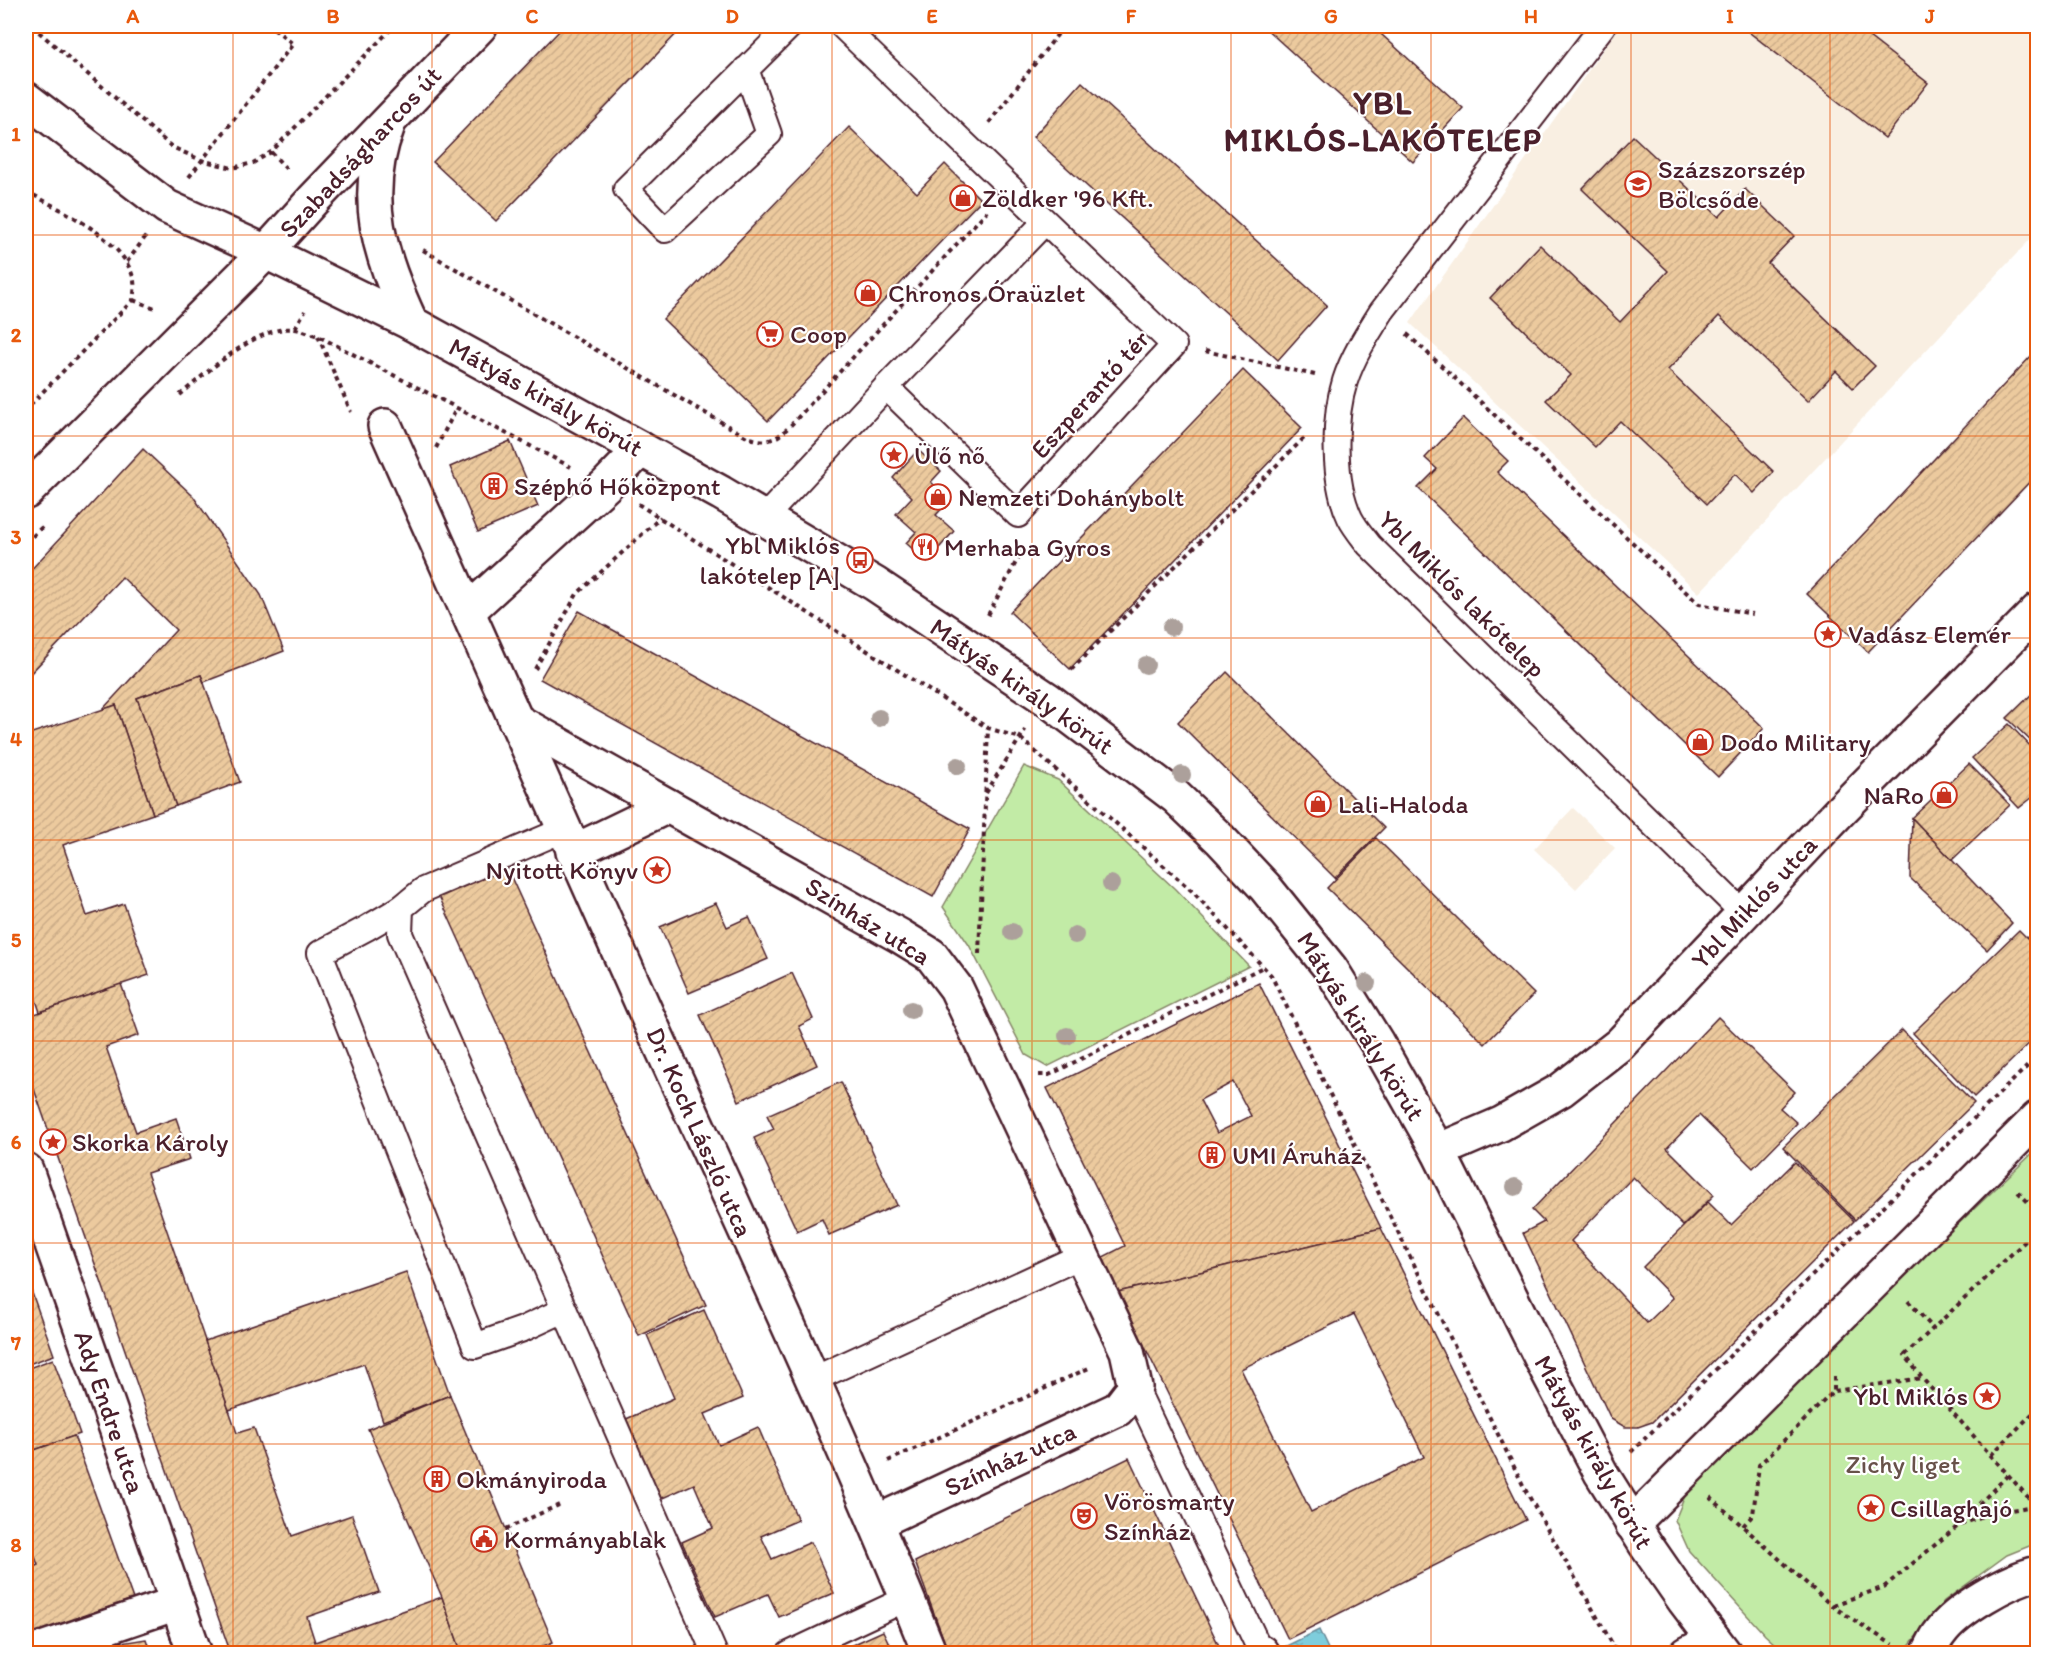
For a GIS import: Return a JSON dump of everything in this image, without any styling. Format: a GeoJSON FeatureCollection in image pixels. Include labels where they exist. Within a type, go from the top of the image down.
{"type":"FeatureCollection","features":[{"type":"Feature","properties":{"kind":"street","name":"Szabadságharcos út"},"geometry":{"type":"LineString","coordinates":[[266,252],[480,26]]}},
{"type":"Feature","properties":{"kind":"street","name":"Mátyás király körút"},"geometry":{"type":"LineString","coordinates":[[26,99],[167,207],[266,252],[411,323],[641,448],[875,585],[1047,699],[1176,797],[1265,887],[1331,969],[1377,1043],[1437,1151],[1601,1473],[1709,1649]]}},
{"type":"Feature","properties":{"kind":"street"},"geometry":{"type":"LineString","coordinates":[[390,120],[380,147],[375,173],[377,227],[383,256],[411,323]]}},
{"type":"Feature","properties":{"kind":"street"},"geometry":{"type":"LineString","coordinates":[[26,492],[266,252]]}},
{"type":"Feature","properties":{"kind":"street","name":"Dr. Koch László utca"},"geometry":{"type":"LineString","coordinates":[[385,426],[568,841],[877,1522],[930,1653]]}},
{"type":"Feature","properties":{"kind":"street"},"geometry":{"type":"LineString","coordinates":[[468,611],[606,485],[641,448]]}},
{"type":"Feature","properties":{"kind":"street","name":"Ybl Miklós utca"},"geometry":{"type":"LineString","coordinates":[[1437,1151],[1501,1124],[1561,1090],[1620,1044],[1743,913],[2037,610]]}},
{"type":"Feature","properties":{"kind":"street","name":"Színház utca"},"geometry":{"type":"LineString","coordinates":[[515,720],[900,936],[931,956],[956,988],[1127,1351],[1135,1387],[1118,1408],[877,1522]]}},
{"type":"Feature","properties":{"kind":"street"},"geometry":{"type":"LineString","coordinates":[[568,841],[668,806]]}},
{"type":"Feature","properties":{"kind":"street"},"geometry":{"type":"LineString","coordinates":[[1632,1524],[2037,1118]]}},
{"type":"Feature","properties":{"kind":"street","name":"Ady Endre utca"},"geometry":{"type":"LineString","coordinates":[[26,1170],[195,1653]]}},
{"type":"Feature","properties":{"kind":"street"},"geometry":{"type":"LineString","coordinates":[[1912,1650],[1940,1632],[1966,1608],[1995,1591],[2037,1574]]}},
{"type":"Feature","properties":{"kind":"street"},"geometry":{"type":"LineString","coordinates":[[27,1653],[177,1603]]}},
{"type":"Feature","properties":{"kind":"lane"},"geometry":{"type":"LineString","coordinates":[[746,69],[769,134],[665,230],[626,189],[746,69],[790,26]]}},
{"type":"Feature","properties":{"kind":"lane"},"geometry":{"type":"LineString","coordinates":[[764,518],[1045,222],[842,26]]}},
{"type":"Feature","properties":{"kind":"lane","name":"Ybl Miklós lakótelep"},"geometry":{"type":"LineString","coordinates":[[1603,26],[1366,335],[1345,381],[1340,407],[1336,452],[1340,491],[1350,519],[1369,545],[1743,913]]}},
{"type":"Feature","properties":{"kind":"lane","name":"Eszperantó tér"},"geometry":{"type":"LineString","coordinates":[[886,387],[1018,515],[1174,345],[1045,222]]}},
{"type":"Feature","properties":{"kind":"lane"},"geometry":{"type":"LineString","coordinates":[[564,1310],[523,1329],[475,1346],[320,953],[401,908],[423,890],[568,841]]}},
{"type":"Feature","properties":{"kind":"lane"},"geometry":{"type":"LineString","coordinates":[[401,908],[400,934],[715,1653]]}},
{"type":"Feature","properties":{"kind":"lane"},"geometry":{"type":"LineString","coordinates":[[812,1380],[1081,1256]]}},
{"type":"Feature","properties":{"kind":"lane","name":"Színház utca"},"geometry":{"type":"LineString","coordinates":[[1135,1387],[1262,1653]]}},
{"type":"Feature","properties":{"kind":"lane"},"geometry":{"type":"LineString","coordinates":[[789,1653],[908,1598]]}},
{"type":"Feature","properties":{"kind":"path"},"geometry":{"type":"LineString","coordinates":[[32,26],[172,147],[201,160],[232,168],[253,162],[271,152],[394,26]]}},
{"type":"Feature","properties":{"kind":"path"},"geometry":{"type":"LineString","coordinates":[[201,160],[292,44],[271,26]]}},
{"type":"Feature","properties":{"kind":"path"},"geometry":{"type":"LineString","coordinates":[[970,148],[1064,26]]}},
{"type":"Feature","properties":{"kind":"path"},"geometry":{"type":"LineString","coordinates":[[419,248],[747,437],[763,442],[779,437],[791,425],[1009,187]]}},
{"type":"Feature","properties":{"kind":"path"},"geometry":{"type":"LineString","coordinates":[[26,191],[92,227],[127,262],[134,282],[133,300],[26,409]]}},
{"type":"Feature","properties":{"kind":"path"},"geometry":{"type":"LineString","coordinates":[[1382,312],[1699,604],[1753,614]]}},
{"type":"Feature","properties":{"kind":"path"},"geometry":{"type":"LineString","coordinates":[[178,397],[236,350],[274,331],[295,328],[318,336],[606,485],[661,517],[988,729],[1020,738],[1192,891],[1271,975],[1526,1491],[1618,1653]]}},
{"type":"Feature","properties":{"kind":"path"},"geometry":{"type":"LineString","coordinates":[[1174,345],[1345,381]]}},
{"type":"Feature","properties":{"kind":"path"},"geometry":{"type":"LineString","coordinates":[[986,793],[1020,738],[1066,676],[1251,491],[1340,407]]}},
{"type":"Feature","properties":{"kind":"path"},"geometry":{"type":"LineString","coordinates":[[530,677],[577,594],[661,517]]}},
{"type":"Feature","properties":{"kind":"path"},"geometry":{"type":"LineString","coordinates":[[26,543],[42,526]]}},
{"type":"Feature","properties":{"kind":"path"},"geometry":{"type":"LineString","coordinates":[[985,620],[1028,541]]}},
{"type":"Feature","properties":{"kind":"path"},"geometry":{"type":"LineString","coordinates":[[960,998],[977,989],[988,729]]}},
{"type":"Feature","properties":{"kind":"path"},"geometry":{"type":"LineString","coordinates":[[1030,1075],[1049,1075],[1263,967]]}},
{"type":"Feature","properties":{"kind":"path"},"geometry":{"type":"LineString","coordinates":[[1649,1437],[2037,1056]]}},
{"type":"Feature","properties":{"kind":"path"},"geometry":{"type":"LineString","coordinates":[[2018,1192],[2037,1212]]}},
{"type":"Feature","properties":{"kind":"path"},"geometry":{"type":"LineString","coordinates":[[2036,1505],[1905,1356],[2037,1229]]}},
{"type":"Feature","properties":{"kind":"path"},"geometry":{"type":"LineString","coordinates":[[1905,1298],[1934,1329]]}},
{"type":"Feature","properties":{"kind":"path"},"geometry":{"type":"LineString","coordinates":[[885,1463],[1127,1351]]}},
{"type":"Feature","properties":{"kind":"path"},"geometry":{"type":"LineString","coordinates":[[1743,1526],[1753,1515],[1759,1465],[1834,1391],[1922,1378]]}},
{"type":"Feature","properties":{"kind":"path"},"geometry":{"type":"LineString","coordinates":[[1991,1455],[2037,1408]]}},
{"type":"Feature","properties":{"kind":"path"},"geometry":{"type":"LineString","coordinates":[[1683,1473],[1832,1606],[1912,1650]]}},
{"type":"Feature","properties":{"kind":"path"},"geometry":{"type":"LineString","coordinates":[[1832,1606],[1884,1587],[1958,1526],[2008,1475]]}},
{"type":"Feature","properties":{"kind":"path"},"geometry":{"type":"LineString","coordinates":[[506,1529],[559,1505]]}},
{"type":"Feature","properties":{"kind":"path"},"geometry":{"type":"LineString","coordinates":[[1958,1526],[1985,1515],[2036,1505]]}},
{"type":"Feature","properties":{"kind":"shaded area","name":"Százszorszép Bölcsőde"},"geometry":{"type":"Polygon","coordinates":[[[1620,26],[2037,26],[2037,232],[1699,593],[1410,323],[1620,26]]]}},
{"type":"Feature","properties":{"kind":"shaded area"},"geometry":{"type":"Polygon","coordinates":[[[1573,808],[1615,848],[1576,889],[1534,849],[1573,808]]]}},
{"type":"Feature","properties":{"kind":"green space"},"geometry":{"type":"Polygon","coordinates":[[[1024,766],[1058,780],[1175,889],[1249,966],[1047,1067],[1026,1055],[969,945],[943,907],[1024,766]]]}},
{"type":"Feature","properties":{"kind":"green space","name":"Zichy liget"},"geometry":{"type":"Polygon","coordinates":[[[2037,1149],[2037,1543],[2007,1555],[1944,1601],[1903,1653],[1785,1653],[1765,1635],[1689,1551],[1675,1520],[1687,1491],[1721,1450],[2037,1149]]]}},
{"type":"Feature","properties":{"kind":"water"},"geometry":{"type":"Polygon","coordinates":[[[1319,1630],[1330,1653],[1287,1653],[1284,1647],[1319,1630]]]}},
{"type":"Feature","properties":{"kind":"building"},"geometry":{"type":"Polygon","coordinates":[[[564,26],[684,26],[496,221],[433,162],[564,26]]]}},
{"type":"Feature","properties":{"kind":"building"},"geometry":{"type":"Polygon","coordinates":[[[1263,26],[1372,26],[1463,108],[1413,162],[1263,26]]]}},
{"type":"Feature","properties":{"kind":"building"},"geometry":{"type":"Polygon","coordinates":[[[1741,26],[1855,26],[1928,83],[1885,138],[1741,26]]]}},
{"type":"Feature","properties":{"kind":"building"},"geometry":{"type":"Polygon","coordinates":[[[1082,82],[1327,305],[1278,360],[1033,137],[1082,82]]]}},
{"type":"Feature","properties":{"kind":"building"},"geometry":{"type":"Polygon","coordinates":[[[849,127],[917,193],[945,164],[981,200],[768,421],[663,319],[849,127]]]}},
{"type":"Feature","properties":{"kind":"building"},"geometry":{"type":"Polygon","coordinates":[[[1633,136],[1719,217],[1745,189],[1794,236],[1768,263],[1875,366],[1853,388],[1836,371],[1808,401],[1719,316],[1668,370],[1774,472],[1754,493],[1735,474],[1707,504],[1620,421],[1595,447],[1546,400],[1571,375],[1490,298],[1540,245],[1620,322],[1668,271],[1582,189],[1633,136]]]}},
{"type":"Feature","properties":{"kind":"building"},"geometry":{"type":"Polygon","coordinates":[[[2033,354],[2038,358],[2038,473],[1868,652],[1807,594],[2033,354]]]}},
{"type":"Feature","properties":{"kind":"building"},"geometry":{"type":"Polygon","coordinates":[[[1243,370],[1302,428],[1070,669],[1010,612],[1243,370]]]}},
{"type":"Feature","properties":{"kind":"building"},"geometry":{"type":"Polygon","coordinates":[[[1463,418],[1508,461],[1497,472],[1764,728],[1718,777],[1418,488],[1437,469],[1425,458],[1463,418]]]}},
{"type":"Feature","properties":{"kind":"building","name":"Széphő Hőközpont"},"geometry":{"type":"Polygon","coordinates":[[[510,441],[538,506],[478,532],[450,467],[510,441]]]}},
{"type":"Feature","properties":{"kind":"building"},"geometry":{"type":"Polygon","coordinates":[[[143,449],[193,496],[261,595],[284,651],[204,682],[201,675],[137,698],[176,806],[153,814],[116,705],[102,710],[176,630],[122,577],[26,678],[26,575],[143,449]]]}},
{"type":"Feature","properties":{"kind":"building"},"geometry":{"type":"Polygon","coordinates":[[[918,450],[941,471],[931,482],[950,500],[936,515],[954,531],[927,562],[906,543],[916,532],[896,514],[912,497],[893,478],[918,450]]]}},
{"type":"Feature","properties":{"kind":"building"},"geometry":{"type":"Polygon","coordinates":[[[579,611],[970,829],[933,897],[540,679],[579,611]]]}},
{"type":"Feature","properties":{"kind":"building"},"geometry":{"type":"Polygon","coordinates":[[[1227,672],[1384,828],[1335,878],[1178,722],[1227,672]]]}},
{"type":"Feature","properties":{"kind":"building"},"geometry":{"type":"Polygon","coordinates":[[[201,675],[240,782],[176,806],[137,698],[201,675]]]}},
{"type":"Feature","properties":{"kind":"building"},"geometry":{"type":"Polygon","coordinates":[[[2038,688],[2038,748],[2007,718],[2038,688]]]}},
{"type":"Feature","properties":{"kind":"building"},"geometry":{"type":"Polygon","coordinates":[[[116,705],[153,814],[63,845],[87,916],[124,904],[149,975],[40,1012],[26,971],[26,735],[116,705]]]}},
{"type":"Feature","properties":{"kind":"building"},"geometry":{"type":"Polygon","coordinates":[[[2009,724],[2038,754],[2038,793],[2019,808],[1972,758],[2009,724]]]}},
{"type":"Feature","properties":{"kind":"building"},"geometry":{"type":"Polygon","coordinates":[[[1969,764],[2010,805],[1952,860],[1912,818],[1969,764]]]}},
{"type":"Feature","properties":{"kind":"building"},"geometry":{"type":"Polygon","coordinates":[[[1912,818],[2012,923],[1987,950],[1910,878],[1912,818]]]}},
{"type":"Feature","properties":{"kind":"building"},"geometry":{"type":"Polygon","coordinates":[[[1376,838],[1534,994],[1485,1044],[1327,888],[1376,838]]]}},
{"type":"Feature","properties":{"kind":"building"},"geometry":{"type":"Polygon","coordinates":[[[506,866],[706,1305],[639,1336],[439,896],[506,866]]]}},
{"type":"Feature","properties":{"kind":"building"},"geometry":{"type":"Polygon","coordinates":[[[716,903],[727,927],[749,917],[768,959],[689,993],[660,927],[716,903]]]}},
{"type":"Feature","properties":{"kind":"building"},"geometry":{"type":"Polygon","coordinates":[[[2019,930],[2038,949],[2038,1035],[1974,1097],[1913,1033],[2019,930]]]}},
{"type":"Feature","properties":{"kind":"building"},"geometry":{"type":"Polygon","coordinates":[[[792,973],[813,1019],[799,1026],[817,1065],[739,1101],[700,1015],[792,973]]]}},
{"type":"Feature","properties":{"kind":"building","name":"UMI Áruház"},"geometry":{"type":"Polygon","coordinates":[[[1259,983],[1381,1228],[1118,1292],[1101,1258],[1125,1246],[1047,1088],[1259,983]],[[1233,1082],[1200,1100],[1217,1133],[1251,1116],[1233,1082]]]}},
{"type":"Feature","properties":{"kind":"building"},"geometry":{"type":"Polygon","coordinates":[[[121,984],[139,1035],[106,1047],[136,1132],[176,1118],[190,1159],[147,1173],[237,1433],[254,1428],[292,1536],[352,1515],[379,1592],[307,1617],[315,1642],[442,1597],[462,1654],[231,1654],[26,1066],[26,1017],[121,984]]]}},
{"type":"Feature","properties":{"kind":"building"},"geometry":{"type":"Polygon","coordinates":[[[1718,1017],[1795,1092],[1780,1108],[1797,1123],[1753,1168],[1699,1115],[1667,1148],[1714,1195],[1683,1226],[1633,1177],[1571,1241],[1647,1323],[1673,1298],[1643,1267],[1708,1202],[1731,1225],[1795,1162],[1854,1221],[1652,1422],[1638,1427],[1625,1427],[1611,1419],[1523,1233],[1544,1222],[1532,1210],[1718,1017]]]}},
{"type":"Feature","properties":{"kind":"building"},"geometry":{"type":"Polygon","coordinates":[[[1902,1030],[1974,1103],[1855,1220],[1783,1147],[1902,1030]]]}},
{"type":"Feature","properties":{"kind":"building"},"geometry":{"type":"Polygon","coordinates":[[[841,1082],[897,1205],[829,1235],[822,1219],[797,1231],[754,1138],[774,1129],[767,1115],[841,1082]]]}},
{"type":"Feature","properties":{"kind":"building"},"geometry":{"type":"Polygon","coordinates":[[[1381,1228],[1526,1520],[1288,1639],[1118,1292],[1381,1228]],[[1354,1314],[1241,1369],[1311,1512],[1424,1457],[1354,1314]]]}},
{"type":"Feature","properties":{"kind":"building"},"geometry":{"type":"Polygon","coordinates":[[[406,1272],[450,1395],[383,1421],[364,1364],[229,1410],[205,1341],[406,1272]]]}},
{"type":"Feature","properties":{"kind":"building"},"geometry":{"type":"Polygon","coordinates":[[[26,1276],[54,1355],[26,1365],[26,1276]]]}},
{"type":"Feature","properties":{"kind":"building"},"geometry":{"type":"Polygon","coordinates":[[[704,1310],[743,1398],[705,1414],[719,1445],[758,1427],[798,1520],[761,1536],[772,1559],[811,1542],[834,1593],[779,1617],[768,1594],[715,1617],[682,1542],[713,1528],[694,1484],[658,1500],[624,1420],[674,1398],[647,1335],[704,1310]]]}},
{"type":"Feature","properties":{"kind":"building"},"geometry":{"type":"Polygon","coordinates":[[[53,1359],[80,1434],[26,1453],[26,1369],[53,1359]]]}},
{"type":"Feature","properties":{"kind":"building","name":"Okmányiroda"},"geometry":{"type":"Polygon","coordinates":[[[450,1395],[553,1642],[524,1654],[462,1654],[442,1597],[368,1429],[450,1395]]]}},
{"type":"Feature","properties":{"kind":"building"},"geometry":{"type":"Polygon","coordinates":[[[74,1436],[133,1599],[26,1636],[26,1570],[38,1565],[26,1531],[26,1453],[74,1436]]]}},
{"type":"Feature","properties":{"kind":"building","name":"Vörösmarty Színház"},"geometry":{"type":"Polygon","coordinates":[[[1129,1458],[1223,1654],[949,1654],[915,1562],[1129,1458]]]}},
{"type":"Feature","properties":{"kind":"building"},"geometry":{"type":"Polygon","coordinates":[[[883,1631],[894,1654],[832,1654],[883,1631]]]}},
{"type":"Feature","properties":{"kind":"building"},"geometry":{"type":"Polygon","coordinates":[[[146,1639],[151,1654],[68,1654],[77,1650],[146,1639]]]}},
{"type":"Feature","properties":{"kind":"place","name":"Százszorszép Bölcsőde"},"geometry":{"type":"Point","coordinates":[1638,184]}},
{"type":"Feature","properties":{"kind":"place","name":"Zöldker '96 Kft."},"geometry":{"type":"Point","coordinates":[963,198]}},
{"type":"Feature","properties":{"kind":"place","name":"Chronos Óraüzlet"},"geometry":{"type":"Point","coordinates":[868,293]}},
{"type":"Feature","properties":{"kind":"place","name":"Coop"},"geometry":{"type":"Point","coordinates":[770,334]}},
{"type":"Feature","properties":{"kind":"place","name":"Ülő nő"},"geometry":{"type":"Point","coordinates":[894,455]}},
{"type":"Feature","properties":{"kind":"place","name":"Széphő Hőközpont"},"geometry":{"type":"Point","coordinates":[494,486]}},
{"type":"Feature","properties":{"kind":"place","name":"Nemzeti Dohánybolt"},"geometry":{"type":"Point","coordinates":[938,497]}},
{"type":"Feature","properties":{"kind":"place","name":"Merhaba Gyros"},"geometry":{"type":"Point","coordinates":[925,547]}},
{"type":"Feature","properties":{"kind":"place","name":"Ybl Miklós lakótelep [A]"},"geometry":{"type":"Point","coordinates":[860,560]}},
{"type":"Feature","properties":{"kind":"place","name":"Vadász Elemér"},"geometry":{"type":"Point","coordinates":[1828,634]}},
{"type":"Feature","properties":{"kind":"place","name":"Dodo Military"},"geometry":{"type":"Point","coordinates":[1700,742]}},
{"type":"Feature","properties":{"kind":"place","name":"NaRo"},"geometry":{"type":"Point","coordinates":[1944,795]}},
{"type":"Feature","properties":{"kind":"place","name":"Lali-Haloda"},"geometry":{"type":"Point","coordinates":[1318,804]}},
{"type":"Feature","properties":{"kind":"place","name":"Nyitott Könyv"},"geometry":{"type":"Point","coordinates":[657,870]}},
{"type":"Feature","properties":{"kind":"place","name":"Skorka Károly"},"geometry":{"type":"Point","coordinates":[53,1142]}},
{"type":"Feature","properties":{"kind":"place","name":"UMI Áruház"},"geometry":{"type":"Point","coordinates":[1212,1155]}},
{"type":"Feature","properties":{"kind":"place","name":"Ybl Miklós"},"geometry":{"type":"Point","coordinates":[1987,1396]}},
{"type":"Feature","properties":{"kind":"place","name":"Okmányiroda"},"geometry":{"type":"Point","coordinates":[437,1479]}},
{"type":"Feature","properties":{"kind":"place","name":"Csillaghajó"},"geometry":{"type":"Point","coordinates":[1871,1508]}},
{"type":"Feature","properties":{"kind":"place","name":"Vörösmarty Színház"},"geometry":{"type":"Point","coordinates":[1084,1516]}},
{"type":"Feature","properties":{"kind":"place","name":"Kormányablak"},"geometry":{"type":"Point","coordinates":[484,1539]}},
{"type":"Feature","properties":{"kind":"district","name":"YBL MIKLÓS-LAKÓTELEP"},"geometry":{"type":"Point","coordinates":[1383,122]}}]}
